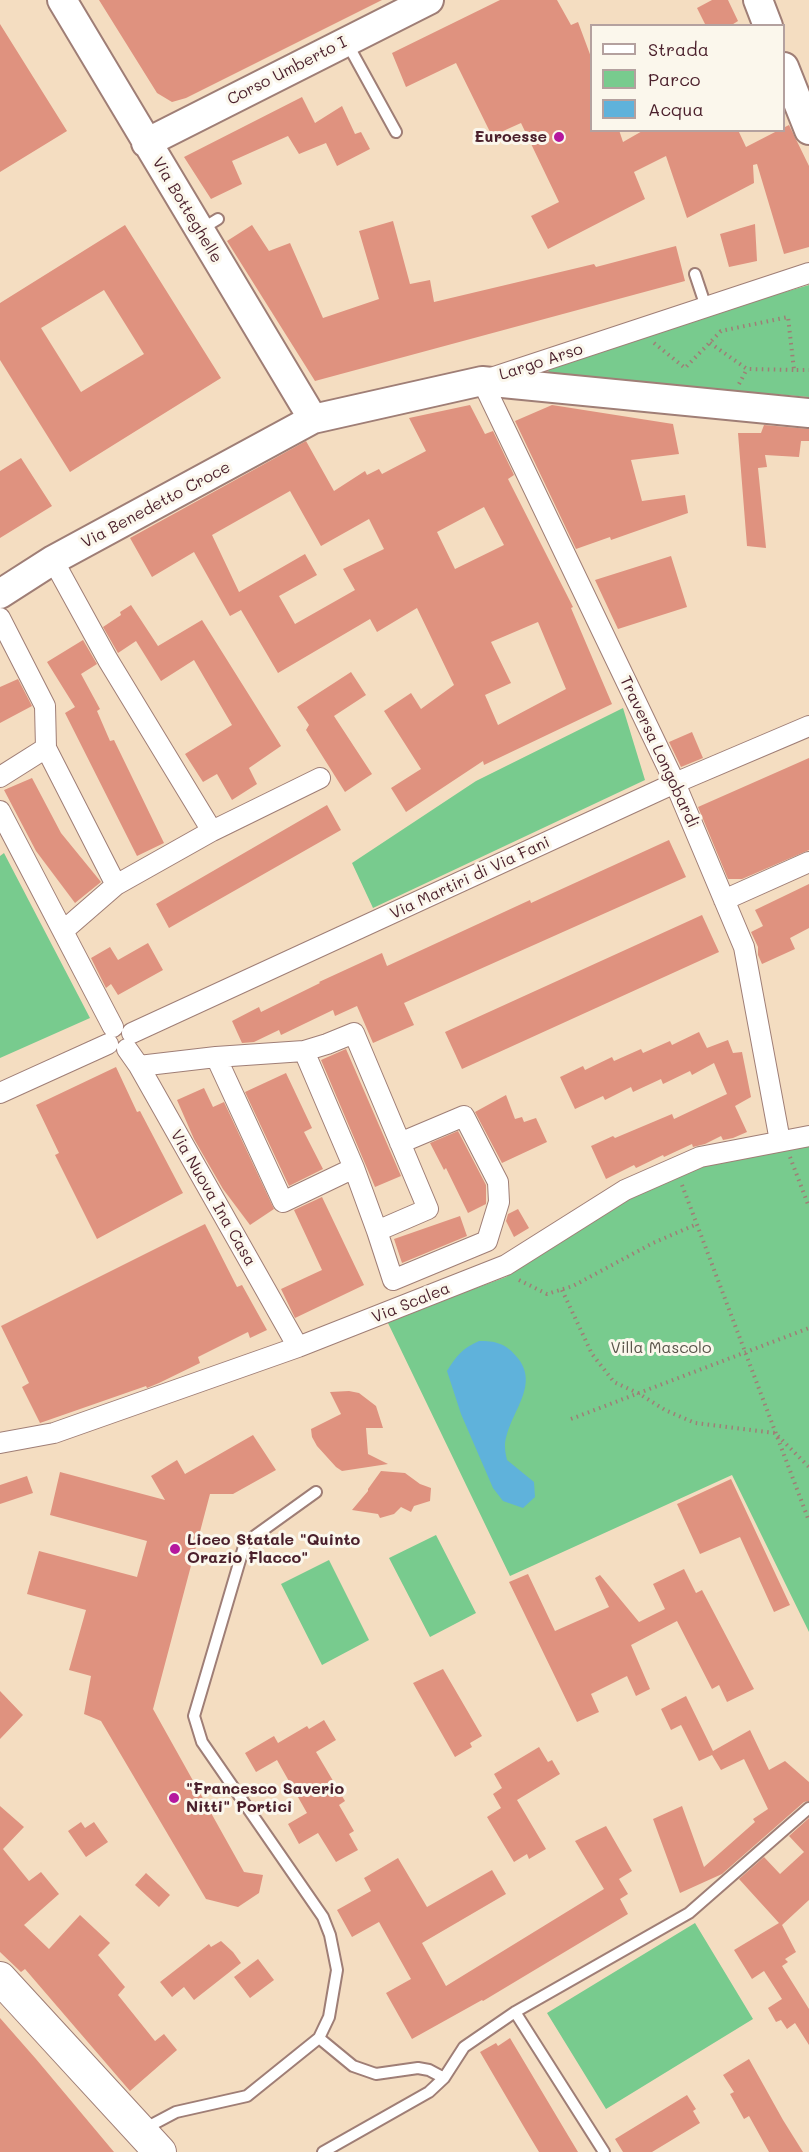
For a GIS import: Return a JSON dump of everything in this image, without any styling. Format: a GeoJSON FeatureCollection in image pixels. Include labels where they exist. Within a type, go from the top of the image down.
{"type":"FeatureCollection","features":[{"type":"Feature","properties":{"kind":"main road","name":"Via Botteghelle"},"geometry":{"type":"LineString","coordinates":[[62,0],[146,143],[209,225],[313,419]]}},
{"type":"Feature","properties":{"kind":"main road","name":"Corso Umberto I"},"geometry":{"type":"LineString","coordinates":[[146,143],[429,0]]}},
{"type":"Feature","properties":{"kind":"main road"},"geometry":{"type":"LineString","coordinates":[[758,0],[767,24]]}},
{"type":"Feature","properties":{"kind":"main road"},"geometry":{"type":"LineString","coordinates":[[785,72],[809,130]]}},
{"type":"Feature","properties":{"kind":"main road","name":"Via Benedetto Croce"},"geometry":{"type":"LineString","coordinates":[[0,594],[53,560],[313,419],[482,381]]}},
{"type":"Feature","properties":{"kind":"main road","name":"Largo Arso"},"geometry":{"type":"LineString","coordinates":[[482,381],[809,413]]}},
{"type":"Feature","properties":{"kind":"main road"},"geometry":{"type":"LineString","coordinates":[[0,1978],[151,2141]]}},
{"type":"Feature","properties":{"kind":"street","name":"Largo Arso"},"geometry":{"type":"LineString","coordinates":[[482,381],[809,273]]}},
{"type":"Feature","properties":{"kind":"street","name":"Traversa Longobardi"},"geometry":{"type":"LineString","coordinates":[[482,381],[675,783],[744,947],[784,1147]]}},
{"type":"Feature","properties":{"kind":"street"},"geometry":{"type":"LineString","coordinates":[[53,560],[108,660],[212,831]]}},
{"type":"Feature","properties":{"kind":"street"},"geometry":{"type":"LineString","coordinates":[[0,618],[45,706],[46,748],[116,885]]}},
{"type":"Feature","properties":{"kind":"street","name":"Via Martiri di Via Fani"},"geometry":{"type":"LineString","coordinates":[[0,1093],[675,783],[809,726]]}},
{"type":"Feature","properties":{"kind":"street"},"geometry":{"type":"LineString","coordinates":[[0,777],[46,748]]}},
{"type":"Feature","properties":{"kind":"street"},"geometry":{"type":"LineString","coordinates":[[63,932],[116,885],[212,831],[320,778]]}},
{"type":"Feature","properties":{"kind":"street","name":"Via Nuova Ina Casa"},"geometry":{"type":"LineString","coordinates":[[0,811],[120,1038],[139,1066],[298,1347]]}},
{"type":"Feature","properties":{"kind":"street"},"geometry":{"type":"LineString","coordinates":[[724,900],[809,862]]}},
{"type":"Feature","properties":{"kind":"street"},"geometry":{"type":"LineString","coordinates":[[139,1066],[216,1057],[303,1051],[354,1033],[428,1209],[377,1232]]}},
{"type":"Feature","properties":{"kind":"street"},"geometry":{"type":"LineString","coordinates":[[303,1051],[354,1167],[393,1280],[487,1241],[499,1202],[498,1182],[464,1116],[400,1143]]}},
{"type":"Feature","properties":{"kind":"street"},"geometry":{"type":"LineString","coordinates":[[216,1057],[283,1202],[354,1167]]}},
{"type":"Feature","properties":{"kind":"street","name":"Via Scalea"},"geometry":{"type":"LineString","coordinates":[[0,1443],[54,1432],[298,1347],[506,1265],[625,1190],[700,1157],[784,1147],[809,1136]]}},
{"type":"Feature","properties":{"kind":"lane"},"geometry":{"type":"LineString","coordinates":[[346,42],[396,132]]}},
{"type":"Feature","properties":{"kind":"lane"},"geometry":{"type":"LineString","coordinates":[[695,274],[706,306]]}},
{"type":"Feature","properties":{"kind":"lane"},"geometry":{"type":"LineString","coordinates":[[151,2141],[176,2112],[247,2096],[319,2038],[329,2017],[337,1970],[323,1917],[202,1742],[194,1716],[245,1543],[316,1492]]}},
{"type":"Feature","properties":{"kind":"lane"},"geometry":{"type":"LineString","coordinates":[[323,2152],[429,2092],[444,2078],[464,2047],[515,2012],[689,1913],[809,1808]]}},
{"type":"Feature","properties":{"kind":"lane"},"geometry":{"type":"LineString","coordinates":[[515,2012],[604,2152]]}},
{"type":"Feature","properties":{"kind":"lane"},"geometry":{"type":"LineString","coordinates":[[319,2038],[353,2066],[376,2074],[418,2068],[429,2070],[444,2078]]}},
{"type":"Feature","properties":{"kind":"path"},"geometry":{"type":"LineString","coordinates":[[636,330],[685,368],[721,331],[788,317],[794,370]]}},
{"type":"Feature","properties":{"kind":"path"},"geometry":{"type":"LineString","coordinates":[[710,343],[747,369],[809,370]]}},
{"type":"Feature","properties":{"kind":"path"},"geometry":{"type":"LineString","coordinates":[[784,1147],[809,1207]]}},
{"type":"Feature","properties":{"kind":"path"},"geometry":{"type":"LineString","coordinates":[[680,1178],[809,1521]]}},
{"type":"Feature","properties":{"kind":"path"},"geometry":{"type":"LineString","coordinates":[[506,1265],[507,1273],[547,1294],[573,1286],[653,1243],[697,1224]]}},
{"type":"Feature","properties":{"kind":"path"},"geometry":{"type":"LineString","coordinates":[[562,1290],[592,1354],[614,1382],[665,1410],[695,1423],[775,1433],[809,1467]]}},
{"type":"Feature","properties":{"kind":"path"},"geometry":{"type":"LineString","coordinates":[[571,1419],[809,1328]]}},
{"type":"Feature","properties":{"kind":"path"},"geometry":{"type":"LineString","coordinates":[[803,1459],[809,1459]]}},
{"type":"Feature","properties":{"kind":"green space"},"geometry":{"type":"Polygon","coordinates":[[[809,285],[809,397],[549,374],[546,361],[809,285]]]}},
{"type":"Feature","properties":{"kind":"green space"},"geometry":{"type":"Polygon","coordinates":[[[623,708],[645,780],[373,908],[352,863],[476,781],[623,708]]]}},
{"type":"Feature","properties":{"kind":"green space"},"geometry":{"type":"Polygon","coordinates":[[[4,853],[90,1018],[0,1058],[0,856],[4,853]]]}},
{"type":"Feature","properties":{"kind":"green space","name":"Villa Mascolo"},"geometry":{"type":"Polygon","coordinates":[[[809,1144],[809,1632],[732,1475],[510,1576],[387,1321],[506,1277],[607,1210],[674,1175],[707,1162],[809,1144]]]}},
{"type":"Feature","properties":{"kind":"green space"},"geometry":{"type":"Polygon","coordinates":[[[436,1535],[476,1613],[430,1637],[389,1558],[436,1535]]]}},
{"type":"Feature","properties":{"kind":"green space"},"geometry":{"type":"Polygon","coordinates":[[[329,1560],[369,1640],[322,1665],[281,1584],[329,1560]]]}},
{"type":"Feature","properties":{"kind":"green space"},"geometry":{"type":"Polygon","coordinates":[[[695,1923],[753,2019],[606,2109],[547,2013],[695,1923]]]}},
{"type":"Feature","properties":{"kind":"water"},"geometry":{"type":"Polygon","coordinates":[[[479,1341],[495,1342],[512,1352],[523,1367],[526,1378],[525,1390],[507,1435],[505,1447],[507,1460],[534,1482],[535,1497],[523,1508],[503,1501],[493,1488],[461,1414],[447,1371],[460,1353],[479,1341]]]}},
{"type":"Feature","properties":{"kind":"building"},"geometry":{"type":"Polygon","coordinates":[[[99,0],[382,0],[186,98],[172,102],[157,93],[99,0]]]}},
{"type":"Feature","properties":{"kind":"building"},"geometry":{"type":"Polygon","coordinates":[[[500,0],[557,0],[571,25],[578,22],[590,54],[590,132],[620,132],[623,142],[640,132],[739,132],[746,147],[775,132],[785,132],[785,127],[789,125],[809,166],[809,247],[784,254],[757,164],[753,165],[754,183],[687,218],[666,156],[634,172],[645,199],[548,249],[531,216],[559,202],[521,123],[492,136],[456,63],[406,87],[392,53],[500,0]]]}},
{"type":"Feature","properties":{"kind":"building"},"geometry":{"type":"Polygon","coordinates":[[[712,0],[728,0],[738,21],[733,24],[705,24],[697,8],[712,0]]]}},
{"type":"Feature","properties":{"kind":"building"},"geometry":{"type":"Polygon","coordinates":[[[0,24],[67,131],[0,172],[0,24]]]}},
{"type":"Feature","properties":{"kind":"building"},"geometry":{"type":"Polygon","coordinates":[[[302,97],[315,123],[342,106],[355,134],[361,132],[370,149],[337,166],[326,143],[299,154],[288,136],[232,161],[242,184],[211,199],[184,157],[302,97]]]}},
{"type":"Feature","properties":{"kind":"building"},"geometry":{"type":"Polygon","coordinates":[[[393,221],[410,284],[430,280],[434,302],[594,264],[596,267],[676,246],[685,281],[315,381],[227,241],[252,225],[269,251],[290,243],[323,318],[379,299],[359,231],[393,221]]]}},
{"type":"Feature","properties":{"kind":"building"},"geometry":{"type":"Polygon","coordinates":[[[755,224],[757,261],[729,267],[720,234],[755,224]]]}},
{"type":"Feature","properties":{"kind":"building"},"geometry":{"type":"Polygon","coordinates":[[[125,225],[221,378],[70,472],[0,360],[0,303],[125,225]],[[104,290],[41,328],[81,392],[144,354],[104,290]]]}},
{"type":"Feature","properties":{"kind":"building"},"geometry":{"type":"Polygon","coordinates":[[[470,405],[485,434],[493,431],[514,475],[508,479],[573,607],[571,608],[612,704],[484,765],[483,761],[406,812],[391,788],[421,769],[384,711],[411,693],[421,709],[454,685],[417,608],[377,632],[370,619],[278,673],[241,610],[230,616],[194,552],[152,577],[130,538],[306,441],[334,491],[365,471],[367,475],[379,469],[382,474],[426,451],[409,418],[470,405]],[[290,491],[212,535],[239,592],[305,554],[317,575],[279,596],[295,624],[355,590],[343,569],[384,549],[369,519],[321,546],[290,491]],[[484,507],[437,532],[455,569],[504,545],[484,507]],[[538,622],[491,642],[511,683],[485,695],[498,725],[566,689],[538,622]]]}},
{"type":"Feature","properties":{"kind":"building"},"geometry":{"type":"Polygon","coordinates":[[[552,405],[673,424],[679,454],[631,460],[642,501],[685,495],[688,513],[611,540],[610,537],[576,549],[515,421],[552,405]]]}},
{"type":"Feature","properties":{"kind":"building"},"geometry":{"type":"Polygon","coordinates":[[[764,425],[809,429],[809,441],[801,441],[799,457],[765,455],[767,467],[758,468],[766,548],[747,546],[738,433],[761,433],[764,425]]]}},
{"type":"Feature","properties":{"kind":"building"},"geometry":{"type":"Polygon","coordinates":[[[21,458],[52,506],[0,538],[0,471],[21,458]]]}},
{"type":"Feature","properties":{"kind":"building"},"geometry":{"type":"Polygon","coordinates":[[[671,556],[687,607],[618,629],[595,580],[671,556]]]}},
{"type":"Feature","properties":{"kind":"building"},"geometry":{"type":"Polygon","coordinates":[[[131,605],[158,646],[202,620],[281,746],[249,768],[257,784],[232,800],[217,774],[203,782],[185,754],[232,725],[194,660],[161,681],[136,641],[118,653],[103,627],[131,605]]]}},
{"type":"Feature","properties":{"kind":"building"},"geometry":{"type":"Polygon","coordinates":[[[83,640],[97,664],[81,674],[100,709],[97,711],[110,741],[114,740],[164,843],[137,856],[65,713],[75,707],[47,662],[83,640]]]}},
{"type":"Feature","properties":{"kind":"building"},"geometry":{"type":"Polygon","coordinates":[[[351,672],[366,695],[334,716],[372,774],[345,792],[306,730],[309,725],[297,707],[351,672]]]}},
{"type":"Feature","properties":{"kind":"building"},"geometry":{"type":"Polygon","coordinates":[[[18,679],[32,706],[0,723],[0,687],[18,679]]]}},
{"type":"Feature","properties":{"kind":"building"},"geometry":{"type":"Polygon","coordinates":[[[692,732],[703,758],[681,767],[669,742],[692,732]]]}},
{"type":"Feature","properties":{"kind":"building"},"geometry":{"type":"Polygon","coordinates":[[[809,758],[809,850],[742,879],[728,879],[698,807],[809,758]]]}},
{"type":"Feature","properties":{"kind":"building"},"geometry":{"type":"Polygon","coordinates":[[[32,778],[61,833],[101,882],[75,903],[36,851],[4,790],[32,778]]]}},
{"type":"Feature","properties":{"kind":"building"},"geometry":{"type":"Polygon","coordinates":[[[327,805],[341,830],[169,928],[156,904],[327,805]]]}},
{"type":"Feature","properties":{"kind":"building"},"geometry":{"type":"Polygon","coordinates":[[[669,840],[686,877],[404,1003],[414,1025],[373,1043],[357,1006],[335,1016],[333,1010],[281,1035],[279,1030],[254,1042],[242,1043],[232,1021],[259,1007],[261,1012],[382,953],[387,966],[530,900],[531,903],[669,840]]]}},
{"type":"Feature","properties":{"kind":"building"},"geometry":{"type":"Polygon","coordinates":[[[809,884],[809,928],[790,938],[795,949],[762,964],[751,932],[763,926],[755,910],[809,884]]]}},
{"type":"Feature","properties":{"kind":"building"},"geometry":{"type":"Polygon","coordinates":[[[702,915],[719,952],[462,1069],[445,1032],[702,915]]]}},
{"type":"Feature","properties":{"kind":"building"},"geometry":{"type":"Polygon","coordinates":[[[148,943],[163,970],[118,995],[111,984],[106,988],[91,958],[110,947],[118,960],[148,943]]]}},
{"type":"Feature","properties":{"kind":"building"},"geometry":{"type":"Polygon","coordinates":[[[699,1032],[707,1048],[728,1040],[733,1053],[742,1052],[751,1097],[735,1106],[747,1132],[723,1140],[721,1136],[693,1147],[692,1144],[636,1168],[634,1165],[606,1179],[591,1146],[672,1114],[674,1119],[727,1094],[714,1063],[692,1075],[690,1071],[663,1084],[661,1079],[633,1092],[631,1087],[605,1100],[603,1096],[575,1109],[560,1077],[583,1066],[585,1070],[612,1057],[614,1061],[641,1049],[643,1053],[670,1041],[672,1045],[699,1032]]]}},
{"type":"Feature","properties":{"kind":"building"},"geometry":{"type":"Polygon","coordinates":[[[346,1049],[401,1176],[375,1187],[321,1060],[346,1049]]]}},
{"type":"Feature","properties":{"kind":"building"},"geometry":{"type":"Polygon","coordinates":[[[116,1067],[137,1112],[140,1111],[183,1193],[97,1239],[55,1155],[59,1153],[36,1105],[116,1067]]]}},
{"type":"Feature","properties":{"kind":"building"},"geometry":{"type":"Polygon","coordinates":[[[286,1073],[312,1128],[304,1132],[323,1169],[289,1186],[245,1092],[286,1073]]]}},
{"type":"Feature","properties":{"kind":"building"},"geometry":{"type":"Polygon","coordinates":[[[204,1088],[213,1107],[224,1102],[274,1209],[250,1225],[223,1189],[194,1139],[177,1100],[204,1088]]]}},
{"type":"Feature","properties":{"kind":"building"},"geometry":{"type":"Polygon","coordinates":[[[506,1095],[515,1119],[522,1117],[524,1122],[536,1118],[547,1142],[502,1163],[475,1112],[506,1095]]]}},
{"type":"Feature","properties":{"kind":"building"},"geometry":{"type":"Polygon","coordinates":[[[458,1131],[486,1185],[486,1204],[468,1213],[446,1168],[444,1170],[430,1143],[458,1131]]]}},
{"type":"Feature","properties":{"kind":"building"},"geometry":{"type":"Polygon","coordinates":[[[322,1197],[364,1285],[295,1318],[281,1289],[322,1270],[294,1210],[322,1197]]]}},
{"type":"Feature","properties":{"kind":"building"},"geometry":{"type":"Polygon","coordinates":[[[518,1209],[529,1228],[514,1237],[506,1221],[508,1214],[518,1209]]]}},
{"type":"Feature","properties":{"kind":"building"},"geometry":{"type":"Polygon","coordinates":[[[460,1216],[467,1236],[402,1263],[394,1239],[460,1216]]]}},
{"type":"Feature","properties":{"kind":"building"},"geometry":{"type":"Polygon","coordinates":[[[205,1224],[237,1287],[242,1285],[267,1330],[250,1338],[248,1332],[198,1357],[200,1363],[147,1388],[146,1386],[40,1423],[22,1387],[29,1383],[1,1326],[205,1224]]]}},
{"type":"Feature","properties":{"kind":"building"},"geometry":{"type":"Polygon","coordinates":[[[330,1392],[359,1393],[376,1406],[383,1428],[366,1428],[368,1454],[388,1464],[342,1471],[317,1446],[312,1437],[311,1429],[341,1414],[330,1392]]]}},
{"type":"Feature","properties":{"kind":"building"},"geometry":{"type":"Polygon","coordinates":[[[253,1435],[276,1470],[233,1494],[210,1494],[153,1709],[244,1872],[263,1875],[259,1893],[238,1907],[206,1899],[101,1721],[84,1714],[91,1676],[69,1670],[86,1610],[27,1594],[39,1551],[137,1577],[147,1541],[50,1515],[60,1472],[165,1500],[151,1476],[177,1460],[185,1474],[253,1435]]]}},
{"type":"Feature","properties":{"kind":"building"},"geometry":{"type":"Polygon","coordinates":[[[381,1471],[405,1473],[420,1484],[431,1488],[430,1501],[414,1506],[411,1512],[401,1507],[394,1514],[380,1518],[378,1514],[352,1510],[381,1471]]]}},
{"type":"Feature","properties":{"kind":"building"},"geometry":{"type":"Polygon","coordinates":[[[27,1476],[33,1493],[0,1504],[0,1485],[27,1476]]]}},
{"type":"Feature","properties":{"kind":"building"},"geometry":{"type":"Polygon","coordinates":[[[731,1479],[790,1605],[774,1612],[740,1537],[700,1554],[677,1504],[731,1479]]]}},
{"type":"Feature","properties":{"kind":"building"},"geometry":{"type":"Polygon","coordinates":[[[684,1569],[696,1593],[702,1590],[754,1689],[727,1702],[719,1685],[712,1689],[677,1621],[631,1645],[650,1689],[636,1696],[627,1676],[591,1694],[599,1712],[577,1722],[509,1582],[528,1574],[555,1631],[609,1607],[595,1578],[600,1575],[639,1622],[665,1609],[653,1584],[684,1569]]]}},
{"type":"Feature","properties":{"kind":"building"},"geometry":{"type":"Polygon","coordinates":[[[443,1669],[482,1736],[470,1743],[472,1747],[455,1757],[413,1683],[443,1669]]]}},
{"type":"Feature","properties":{"kind":"building"},"geometry":{"type":"Polygon","coordinates":[[[0,1691],[23,1715],[0,1739],[0,1691]]]}},
{"type":"Feature","properties":{"kind":"building"},"geometry":{"type":"Polygon","coordinates":[[[686,1696],[713,1751],[750,1730],[769,1770],[785,1761],[809,1782],[809,1801],[804,1802],[722,1874],[680,1893],[653,1819],[682,1806],[704,1867],[755,1822],[753,1819],[768,1809],[744,1759],[721,1770],[712,1755],[699,1761],[681,1725],[671,1730],[661,1709],[686,1696]]]}},
{"type":"Feature","properties":{"kind":"building"},"geometry":{"type":"Polygon","coordinates":[[[324,1720],[336,1740],[316,1752],[345,1801],[339,1805],[354,1831],[349,1834],[358,1850],[336,1862],[318,1833],[299,1844],[288,1824],[307,1813],[277,1760],[256,1772],[245,1753],[274,1736],[278,1743],[307,1726],[309,1729],[324,1720]]]}},
{"type":"Feature","properties":{"kind":"building"},"geometry":{"type":"Polygon","coordinates":[[[539,1747],[548,1762],[552,1760],[560,1774],[517,1800],[546,1849],[529,1859],[527,1854],[514,1862],[487,1817],[501,1808],[493,1794],[502,1788],[494,1774],[539,1747]]]}},
{"type":"Feature","properties":{"kind":"building"},"geometry":{"type":"Polygon","coordinates":[[[0,1806],[24,1827],[3,1849],[29,1881],[41,1872],[59,1894],[24,1925],[49,1949],[80,1915],[110,1943],[98,1955],[125,1987],[118,1995],[155,2041],[164,2034],[177,2050],[130,2091],[25,1969],[21,1972],[0,1952],[0,1806]]]}},
{"type":"Feature","properties":{"kind":"building"},"geometry":{"type":"Polygon","coordinates":[[[809,1818],[809,1900],[782,1925],[796,1952],[785,1959],[788,1962],[782,1966],[809,2009],[809,2045],[795,2023],[787,2029],[781,2020],[776,2022],[768,2008],[782,1999],[764,1971],[752,1979],[734,1950],[779,1923],[739,1879],[764,1857],[780,1874],[804,1852],[789,1836],[809,1818]]]}},
{"type":"Feature","properties":{"kind":"building"},"geometry":{"type":"Polygon","coordinates":[[[81,1822],[85,1828],[94,1822],[108,1842],[86,1857],[68,1831],[81,1822]]]}},
{"type":"Feature","properties":{"kind":"building"},"geometry":{"type":"Polygon","coordinates":[[[606,1826],[632,1871],[619,1879],[628,1894],[620,1899],[628,1914],[483,2001],[412,2039],[386,1993],[411,1979],[379,1922],[352,1937],[337,1910],[371,1891],[364,1878],[398,1858],[427,1907],[492,1870],[506,1894],[422,1943],[446,1986],[604,1889],[575,1841],[606,1826]]]}},
{"type":"Feature","properties":{"kind":"building"},"geometry":{"type":"Polygon","coordinates":[[[146,1873],[170,1895],[159,1907],[135,1885],[146,1873]]]}},
{"type":"Feature","properties":{"kind":"building"},"geometry":{"type":"Polygon","coordinates":[[[221,1941],[241,1963],[194,2000],[184,1987],[172,1997],[160,1982],[209,1944],[211,1947],[221,1941]]]}},
{"type":"Feature","properties":{"kind":"building"},"geometry":{"type":"Polygon","coordinates":[[[258,1959],[274,1980],[250,1998],[234,1977],[258,1959]]]}},
{"type":"Feature","properties":{"kind":"building"},"geometry":{"type":"Polygon","coordinates":[[[0,2018],[36,2059],[114,2152],[0,2152],[0,2018]]]}},
{"type":"Feature","properties":{"kind":"building"},"geometry":{"type":"Polygon","coordinates":[[[510,2038],[578,2152],[539,2152],[524,2127],[480,2052],[496,2043],[498,2046],[510,2038]]]}},
{"type":"Feature","properties":{"kind":"building"},"geometry":{"type":"Polygon","coordinates":[[[749,2059],[803,2152],[769,2152],[749,2116],[744,2119],[730,2094],[734,2092],[723,2075],[749,2059]]]}},
{"type":"Feature","properties":{"kind":"building"},"geometry":{"type":"Polygon","coordinates":[[[687,2095],[696,2109],[693,2111],[700,2123],[652,2152],[623,2152],[615,2139],[687,2095]]]}},
{"type":"Feature","properties":{"kind":"place","name":"Euroesse"},"geometry":{"type":"Point","coordinates":[559,137]}},
{"type":"Feature","properties":{"kind":"place","name":"Liceo Statale \"Quinto Orazio Flacco\""},"geometry":{"type":"Point","coordinates":[175,1549]}},
{"type":"Feature","properties":{"kind":"place","name":"\"Francesco Saverio Nitti\" Portici"},"geometry":{"type":"Point","coordinates":[174,1798]}}]}
